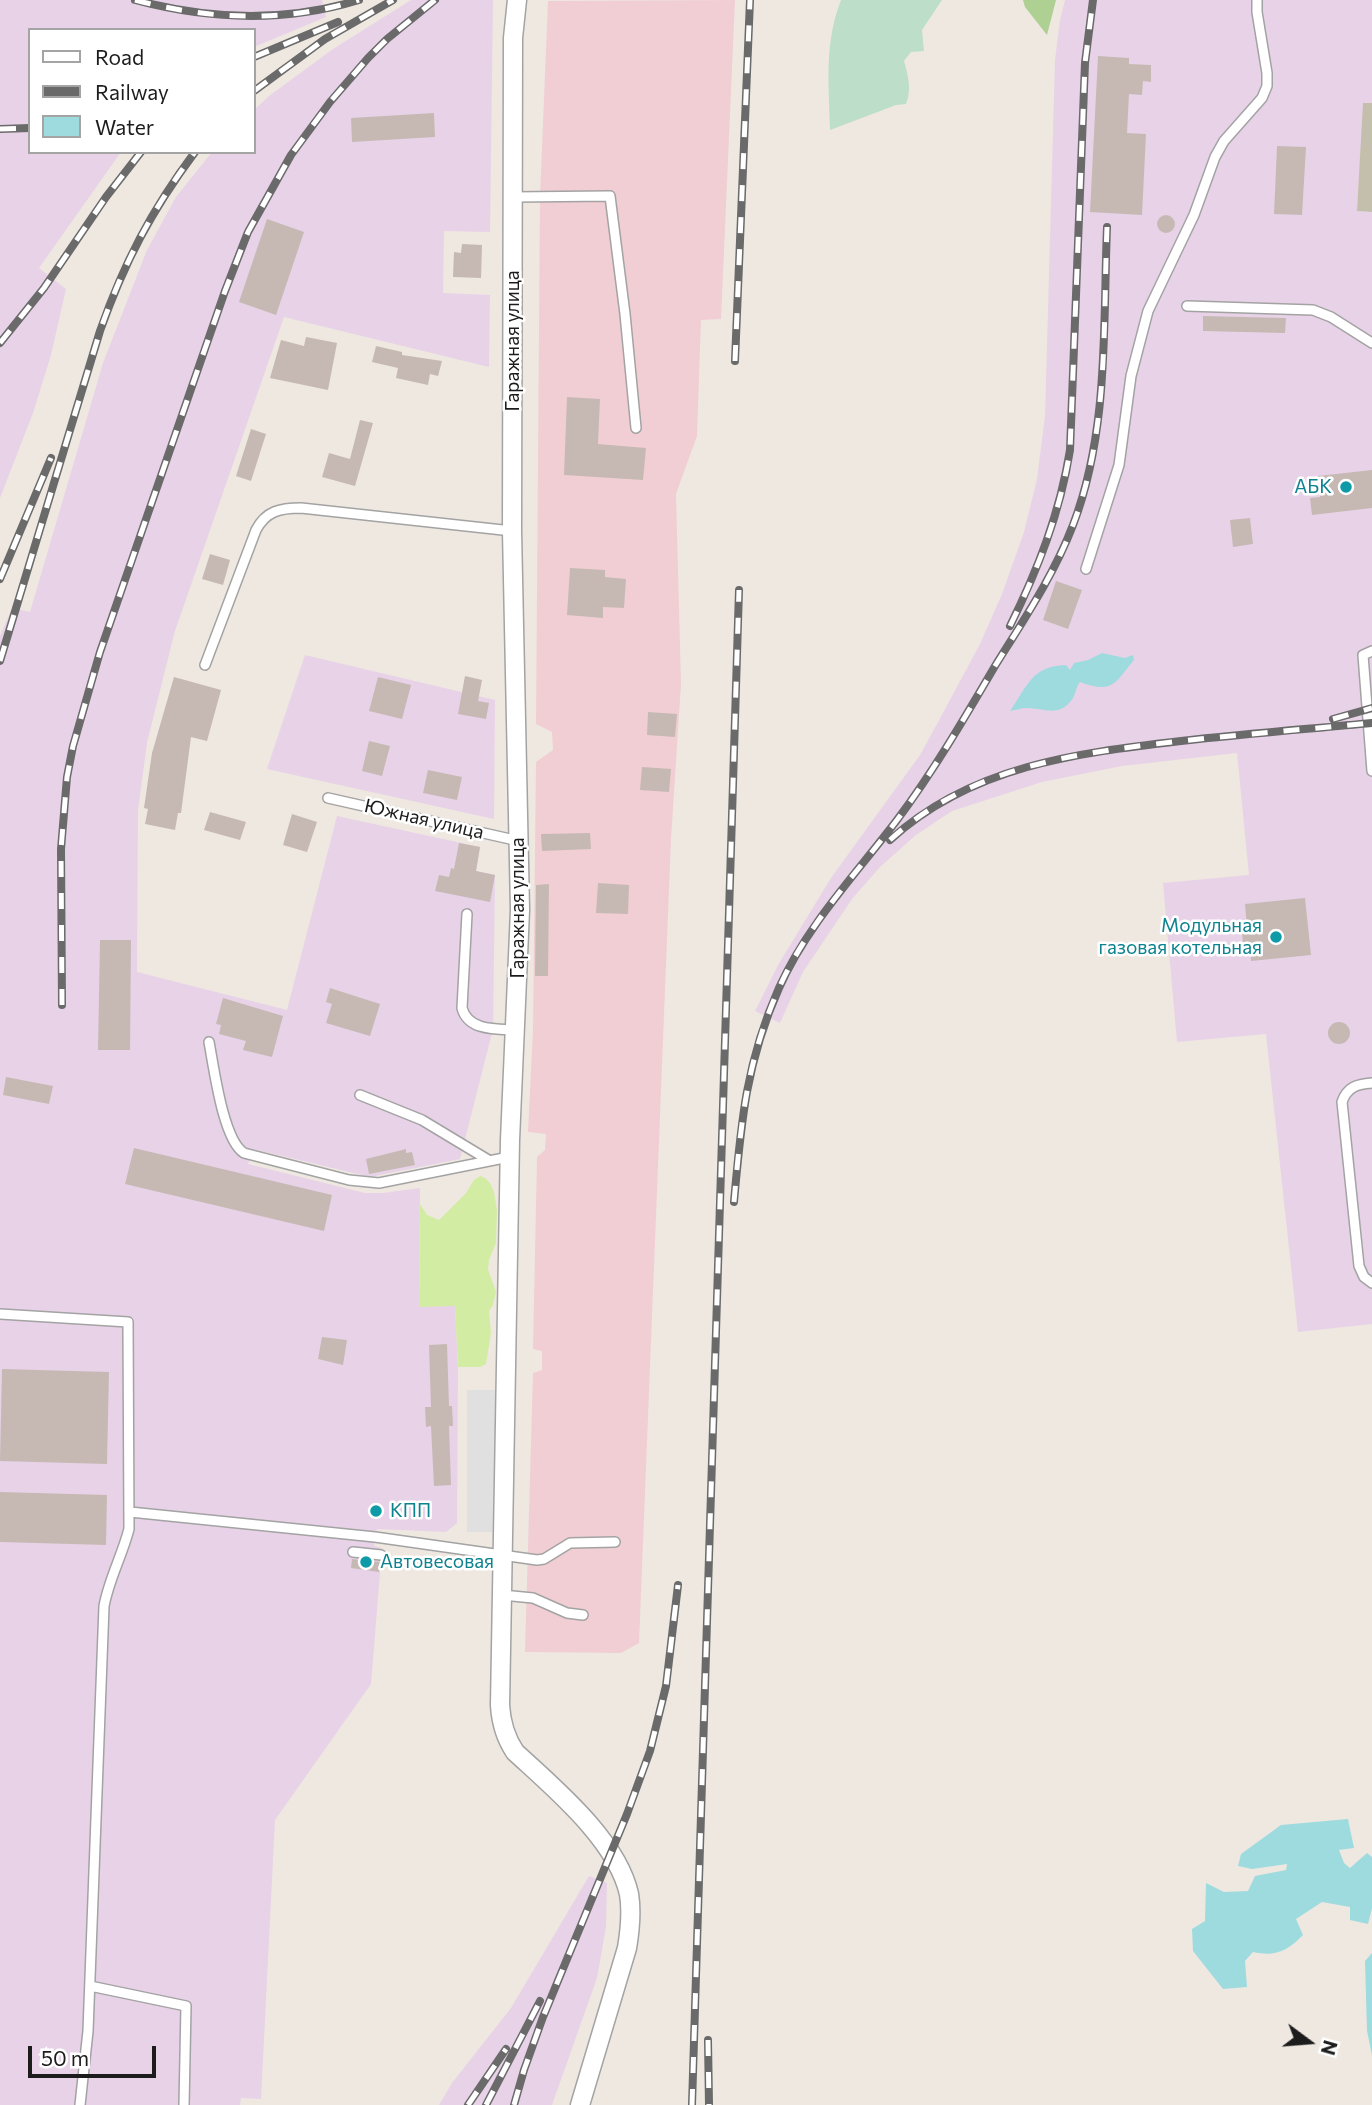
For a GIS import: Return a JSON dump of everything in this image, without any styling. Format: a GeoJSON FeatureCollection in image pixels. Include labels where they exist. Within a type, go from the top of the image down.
{"type":"FeatureCollection","features":[{"type":"Feature","properties":{"kind":"street","name":"Гаражная улица"},"geometry":{"type":"LineString","coordinates":[[517,0],[513,38],[512,531],[520,910],[509,1157],[500,1705],[503,1729],[515,1752],[598,1837],[617,1863],[629,1895],[630,1930],[625,1958],[580,2105]]}},
{"type":"Feature","properties":{"kind":"lane"},"geometry":{"type":"LineString","coordinates":[[1086,569],[1119,465],[1131,376],[1148,311],[1194,215],[1215,157],[1224,141],[1262,98],[1267,86],[1257,0]]}},
{"type":"Feature","properties":{"kind":"lane"},"geometry":{"type":"LineString","coordinates":[[514,197],[610,196],[636,428]]}},
{"type":"Feature","properties":{"kind":"lane"},"geometry":{"type":"LineString","coordinates":[[1187,306],[1313,310],[1331,317],[1372,344]]}},
{"type":"Feature","properties":{"kind":"lane"},"geometry":{"type":"LineString","coordinates":[[205,665],[256,530],[261,520],[272,512],[283,508],[301,508],[512,531]]}},
{"type":"Feature","properties":{"kind":"lane"},"geometry":{"type":"LineString","coordinates":[[1372,651],[1363,655],[1372,771]]}},
{"type":"Feature","properties":{"kind":"lane","name":"Южная улица"},"geometry":{"type":"LineString","coordinates":[[328,798],[519,841]]}},
{"type":"Feature","properties":{"kind":"lane"},"geometry":{"type":"LineString","coordinates":[[467,914],[463,1014],[466,1020],[476,1025],[516,1030]]}},
{"type":"Feature","properties":{"kind":"lane"},"geometry":{"type":"LineString","coordinates":[[209,1042],[229,1135],[244,1153],[364,1183],[394,1181],[509,1157]]}},
{"type":"Feature","properties":{"kind":"lane"},"geometry":{"type":"LineString","coordinates":[[1372,1083],[1345,1091],[1342,1102],[1359,1266],[1364,1277],[1372,1283]]}},
{"type":"Feature","properties":{"kind":"lane"},"geometry":{"type":"LineString","coordinates":[[360,1096],[422,1120],[490,1161]]}},
{"type":"Feature","properties":{"kind":"lane"},"geometry":{"type":"LineString","coordinates":[[0,1314],[128,1322],[130,1529],[125,1547],[112,1573],[104,1606],[90,1986],[80,2105]]}},
{"type":"Feature","properties":{"kind":"lane"},"geometry":{"type":"LineString","coordinates":[[130,1511],[375,1537],[537,1560],[544,1559],[570,1543],[615,1542]]}},
{"type":"Feature","properties":{"kind":"lane"},"geometry":{"type":"LineString","coordinates":[[353,1552],[381,1555]]}},
{"type":"Feature","properties":{"kind":"lane"},"geometry":{"type":"LineString","coordinates":[[502,1595],[533,1598],[567,1613],[583,1615]]}},
{"type":"Feature","properties":{"kind":"lane"},"geometry":{"type":"LineString","coordinates":[[90,1986],[187,2006],[184,2105]]}},
{"type":"Feature","properties":{"kind":"shaded area"},"geometry":{"type":"Polygon","coordinates":[[[0,0],[322,0],[326,17],[256,46],[256,28],[28,28],[28,154],[120,154],[39,268],[66,289],[51,355],[33,413],[0,498],[0,0]]]}},
{"type":"Feature","properties":{"kind":"shaded area"},"geometry":{"type":"Polygon","coordinates":[[[411,0],[493,0],[490,232],[444,231],[443,293],[490,295],[489,367],[284,317],[175,631],[147,743],[138,810],[137,972],[287,1010],[337,816],[480,847],[476,871],[495,875],[493,1029],[460,1159],[370,1177],[253,1149],[248,1164],[365,1193],[420,1188],[419,1306],[455,1305],[458,1371],[457,1523],[446,1532],[377,1529],[374,1546],[382,1548],[371,1684],[275,1820],[261,2099],[241,2098],[240,2105],[0,2105],[0,636],[12,608],[30,612],[103,363],[147,250],[176,197],[210,154],[256,154],[256,108],[333,49],[411,0]]]}},
{"type":"Feature","properties":{"kind":"shaded area"},"geometry":{"type":"Polygon","coordinates":[[[735,0],[721,319],[701,320],[697,436],[676,494],[681,684],[671,839],[639,1643],[621,1653],[525,1652],[533,1373],[542,1370],[542,1351],[533,1349],[537,1157],[545,1150],[546,1134],[528,1132],[533,1029],[536,762],[553,750],[552,732],[536,724],[540,197],[548,1],[735,0]]]}},
{"type":"Feature","properties":{"kind":"shaded area"},"geometry":{"type":"Polygon","coordinates":[[[1065,0],[1372,0],[1372,103],[1364,103],[1357,211],[1372,212],[1372,1324],[1298,1332],[1266,1034],[1177,1042],[1163,883],[1249,875],[1237,753],[1122,766],[1042,782],[952,811],[916,835],[880,867],[852,899],[803,972],[780,1023],[755,1011],[778,965],[831,878],[920,755],[980,644],[1002,594],[1024,532],[1037,479],[1045,416],[1055,60],[1065,0]]]}},
{"type":"Feature","properties":{"kind":"shaded area"},"geometry":{"type":"Polygon","coordinates":[[[1363,103],[1372,103],[1372,212],[1357,211],[1363,103]]]}},
{"type":"Feature","properties":{"kind":"shaded area"},"geometry":{"type":"Polygon","coordinates":[[[305,655],[495,700],[494,819],[267,769],[305,655]]]}},
{"type":"Feature","properties":{"kind":"shaded area"},"geometry":{"type":"Polygon","coordinates":[[[467,1390],[497,1390],[495,1532],[467,1532],[467,1390]]]}},
{"type":"Feature","properties":{"kind":"shaded area"},"geometry":{"type":"Polygon","coordinates":[[[589,1876],[607,1883],[606,1927],[597,1978],[552,2105],[439,2105],[452,2083],[511,2008],[589,1876]]]}},
{"type":"Feature","properties":{"kind":"green space"},"geometry":{"type":"Polygon","coordinates":[[[841,0],[942,0],[922,30],[924,51],[911,52],[904,61],[909,88],[906,104],[896,105],[830,130],[830,48],[841,0]]]}},
{"type":"Feature","properties":{"kind":"green space"},"geometry":{"type":"Polygon","coordinates":[[[1023,0],[1056,0],[1047,35],[1025,7],[1023,0]]]}},
{"type":"Feature","properties":{"kind":"green space"},"geometry":{"type":"Polygon","coordinates":[[[480,1176],[490,1183],[497,1210],[496,1243],[488,1269],[496,1292],[489,1311],[491,1333],[486,1364],[480,1367],[458,1367],[455,1306],[419,1307],[420,1204],[427,1215],[439,1220],[480,1176]]]}},
{"type":"Feature","properties":{"kind":"water"},"geometry":{"type":"Polygon","coordinates":[[[1102,653],[1125,658],[1133,655],[1134,660],[1113,684],[1100,687],[1080,682],[1072,700],[1065,707],[1050,711],[1027,708],[1010,711],[1037,674],[1054,666],[1066,665],[1070,670],[1074,663],[1102,653]]]}},
{"type":"Feature","properties":{"kind":"water"},"geometry":{"type":"Polygon","coordinates":[[[1348,1819],[1354,1848],[1339,1850],[1344,1863],[1350,1868],[1367,1853],[1372,1857],[1372,1908],[1368,1924],[1350,1920],[1350,1907],[1322,1902],[1296,1919],[1303,1935],[1292,1945],[1275,1953],[1253,1952],[1245,1961],[1247,1987],[1223,1989],[1193,1951],[1192,1929],[1205,1921],[1206,1883],[1224,1892],[1248,1891],[1255,1876],[1286,1870],[1287,1864],[1252,1869],[1238,1866],[1241,1854],[1281,1825],[1348,1819]]]}},
{"type":"Feature","properties":{"kind":"water"},"geometry":{"type":"Polygon","coordinates":[[[1372,1953],[1372,2055],[1367,2031],[1365,1961],[1372,1953]]]}},
{"type":"Feature","properties":{"kind":"building"},"geometry":{"type":"Polygon","coordinates":[[[1098,56],[1129,58],[1129,64],[1151,65],[1151,82],[1143,81],[1142,95],[1129,94],[1127,133],[1146,134],[1142,215],[1090,212],[1098,56]]]}},
{"type":"Feature","properties":{"kind":"building"},"geometry":{"type":"Polygon","coordinates":[[[434,113],[435,137],[352,142],[351,118],[434,113]]]}},
{"type":"Feature","properties":{"kind":"building"},"geometry":{"type":"Polygon","coordinates":[[[1277,146],[1306,147],[1302,215],[1274,214],[1277,146]]]}},
{"type":"Feature","properties":{"kind":"building"},"geometry":{"type":"Polygon","coordinates":[[[1166,215],[1172,218],[1175,224],[1172,230],[1166,233],[1160,230],[1157,224],[1160,218],[1166,215]]]}},
{"type":"Feature","properties":{"kind":"building"},"geometry":{"type":"Polygon","coordinates":[[[267,219],[304,232],[276,315],[239,302],[267,219]]]}},
{"type":"Feature","properties":{"kind":"building"},"geometry":{"type":"Polygon","coordinates":[[[462,244],[482,245],[481,278],[453,277],[454,252],[461,253],[462,244]]]}},
{"type":"Feature","properties":{"kind":"building"},"geometry":{"type":"Polygon","coordinates":[[[1203,316],[1286,318],[1285,333],[1203,331],[1203,316]]]}},
{"type":"Feature","properties":{"kind":"building"},"geometry":{"type":"Polygon","coordinates":[[[306,337],[337,343],[328,390],[270,378],[281,340],[304,346],[306,337]]]}},
{"type":"Feature","properties":{"kind":"building"},"geometry":{"type":"Polygon","coordinates":[[[376,346],[402,352],[402,355],[442,361],[438,376],[430,374],[428,385],[396,378],[398,368],[372,362],[376,346]]]}},
{"type":"Feature","properties":{"kind":"building"},"geometry":{"type":"Polygon","coordinates":[[[567,397],[600,399],[598,444],[646,448],[643,480],[564,475],[567,397]]]}},
{"type":"Feature","properties":{"kind":"building"},"geometry":{"type":"Polygon","coordinates":[[[360,420],[373,423],[355,486],[322,477],[329,453],[350,459],[360,420]]]}},
{"type":"Feature","properties":{"kind":"building"},"geometry":{"type":"Polygon","coordinates":[[[251,429],[266,434],[251,481],[236,476],[251,429]]]}},
{"type":"Feature","properties":{"kind":"building","name":"АБК"},"geometry":{"type":"Polygon","coordinates":[[[1372,470],[1372,508],[1312,515],[1310,498],[1320,497],[1318,476],[1372,470]]]}},
{"type":"Feature","properties":{"kind":"building"},"geometry":{"type":"Polygon","coordinates":[[[1250,518],[1253,544],[1233,547],[1230,520],[1250,518]]]}},
{"type":"Feature","properties":{"kind":"building"},"geometry":{"type":"Polygon","coordinates":[[[210,554],[230,560],[223,585],[202,579],[210,554]]]}},
{"type":"Feature","properties":{"kind":"building"},"geometry":{"type":"Polygon","coordinates":[[[570,568],[605,570],[605,577],[626,579],[624,608],[603,607],[603,618],[567,615],[570,568]]]}},
{"type":"Feature","properties":{"kind":"building"},"geometry":{"type":"Polygon","coordinates":[[[1056,581],[1082,590],[1068,629],[1043,620],[1056,581]]]}},
{"type":"Feature","properties":{"kind":"building"},"geometry":{"type":"Polygon","coordinates":[[[465,676],[482,680],[478,701],[489,703],[486,719],[458,714],[465,676]]]}},
{"type":"Feature","properties":{"kind":"building"},"geometry":{"type":"Polygon","coordinates":[[[174,677],[221,690],[207,741],[191,737],[181,813],[178,813],[175,830],[145,824],[148,809],[144,808],[152,753],[174,677]]]}},
{"type":"Feature","properties":{"kind":"building"},"geometry":{"type":"Polygon","coordinates":[[[378,677],[411,685],[402,719],[369,711],[378,677]]]}},
{"type":"Feature","properties":{"kind":"building"},"geometry":{"type":"Polygon","coordinates":[[[648,712],[677,714],[675,737],[647,735],[648,712]]]}},
{"type":"Feature","properties":{"kind":"building"},"geometry":{"type":"Polygon","coordinates":[[[369,741],[390,746],[382,776],[362,771],[369,741]]]}},
{"type":"Feature","properties":{"kind":"building"},"geometry":{"type":"Polygon","coordinates":[[[642,767],[671,769],[669,792],[640,790],[642,767]]]}},
{"type":"Feature","properties":{"kind":"building"},"geometry":{"type":"Polygon","coordinates":[[[428,770],[462,777],[457,800],[423,793],[428,770]]]}},
{"type":"Feature","properties":{"kind":"building"},"geometry":{"type":"Polygon","coordinates":[[[210,812],[246,822],[240,840],[204,830],[210,812]]]}},
{"type":"Feature","properties":{"kind":"building"},"geometry":{"type":"Polygon","coordinates":[[[292,814],[317,822],[307,852],[283,845],[292,814]]]}},
{"type":"Feature","properties":{"kind":"building"},"geometry":{"type":"Polygon","coordinates":[[[590,833],[591,849],[542,851],[541,834],[590,833]]]}},
{"type":"Feature","properties":{"kind":"building"},"geometry":{"type":"Polygon","coordinates":[[[459,843],[480,847],[476,871],[495,875],[490,902],[435,891],[439,875],[449,877],[451,868],[454,869],[459,843]]]}},
{"type":"Feature","properties":{"kind":"building"},"geometry":{"type":"Polygon","coordinates":[[[598,883],[629,885],[628,914],[596,913],[598,883]]]}},
{"type":"Feature","properties":{"kind":"building"},"geometry":{"type":"Polygon","coordinates":[[[549,884],[548,976],[535,976],[536,885],[549,884]]]}},
{"type":"Feature","properties":{"kind":"building","name":"Модульная газовая котельная"},"geometry":{"type":"Polygon","coordinates":[[[1305,898],[1311,955],[1251,961],[1250,945],[1243,946],[1242,929],[1247,928],[1245,904],[1305,898]]]}},
{"type":"Feature","properties":{"kind":"building"},"geometry":{"type":"Polygon","coordinates":[[[100,940],[131,940],[130,1050],[98,1050],[100,940]]]}},
{"type":"Feature","properties":{"kind":"building"},"geometry":{"type":"Polygon","coordinates":[[[330,988],[380,1004],[370,1036],[326,1023],[332,1004],[326,1002],[330,988]]]}},
{"type":"Feature","properties":{"kind":"building"},"geometry":{"type":"Polygon","coordinates":[[[223,998],[283,1016],[272,1057],[243,1050],[246,1041],[219,1034],[221,1025],[216,1024],[223,998]]]}},
{"type":"Feature","properties":{"kind":"building"},"geometry":{"type":"Polygon","coordinates":[[[1339,1022],[1347,1025],[1350,1033],[1347,1041],[1339,1044],[1331,1041],[1328,1033],[1331,1025],[1339,1022]]]}},
{"type":"Feature","properties":{"kind":"building"},"geometry":{"type":"Polygon","coordinates":[[[6,1077],[53,1086],[49,1104],[3,1095],[6,1077]]]}},
{"type":"Feature","properties":{"kind":"building"},"geometry":{"type":"Polygon","coordinates":[[[134,1148],[332,1195],[324,1231],[125,1184],[134,1148]]]}},
{"type":"Feature","properties":{"kind":"building"},"geometry":{"type":"Polygon","coordinates":[[[406,1149],[406,1153],[412,1152],[415,1165],[369,1174],[366,1159],[406,1149]]]}},
{"type":"Feature","properties":{"kind":"building"},"geometry":{"type":"Polygon","coordinates":[[[322,1337],[347,1340],[343,1365],[318,1359],[322,1337]]]}},
{"type":"Feature","properties":{"kind":"building"},"geometry":{"type":"Polygon","coordinates":[[[447,1344],[449,1406],[452,1406],[453,1426],[449,1426],[451,1485],[434,1486],[431,1426],[426,1427],[425,1407],[431,1407],[429,1345],[447,1344]]]}},
{"type":"Feature","properties":{"kind":"building"},"geometry":{"type":"Polygon","coordinates":[[[2,1369],[109,1372],[107,1464],[0,1461],[2,1369]]]}},
{"type":"Feature","properties":{"kind":"building"},"geometry":{"type":"Polygon","coordinates":[[[0,1492],[107,1495],[106,1545],[0,1542],[0,1492]]]}},
{"type":"Feature","properties":{"kind":"building"},"geometry":{"type":"Polygon","coordinates":[[[352,1559],[380,1562],[379,1572],[351,1568],[352,1559]]]}},
{"type":"Feature","properties":{"kind":"railway"},"geometry":{"type":"LineString","coordinates":[[135,0],[191,12],[247,16],[303,13],[359,0]]}},
{"type":"Feature","properties":{"kind":"railway"},"geometry":{"type":"LineString","coordinates":[[256,90],[325,39],[393,0]]}},
{"type":"Feature","properties":{"kind":"railway"},"geometry":{"type":"LineString","coordinates":[[62,1005],[61,849],[67,777],[73,746],[100,652],[225,291],[248,232],[291,155],[330,102],[368,58],[435,0]]}},
{"type":"Feature","properties":{"kind":"railway"},"geometry":{"type":"LineString","coordinates":[[735,361],[750,0]]}},
{"type":"Feature","properties":{"kind":"railway"},"geometry":{"type":"LineString","coordinates":[[1010,626],[1047,540],[1070,450],[1085,63],[1093,0]]}},
{"type":"Feature","properties":{"kind":"railway"},"geometry":{"type":"LineString","coordinates":[[256,56],[338,22]]}},
{"type":"Feature","properties":{"kind":"railway"},"geometry":{"type":"LineString","coordinates":[[0,129],[28,128]]}},
{"type":"Feature","properties":{"kind":"railway"},"geometry":{"type":"LineString","coordinates":[[0,343],[44,288],[106,197],[139,154]]}},
{"type":"Feature","properties":{"kind":"railway"},"geometry":{"type":"LineString","coordinates":[[0,661],[109,306],[152,217],[194,154]]}},
{"type":"Feature","properties":{"kind":"railway"},"geometry":{"type":"LineString","coordinates":[[734,1202],[752,1067],[768,1015],[790,965],[818,921],[897,820],[936,764],[1037,597],[1057,562],[1073,525],[1085,489],[1099,416],[1107,227]]}},
{"type":"Feature","properties":{"kind":"railway"},"geometry":{"type":"LineString","coordinates":[[0,579],[51,458]]}},
{"type":"Feature","properties":{"kind":"railway"},"geometry":{"type":"LineString","coordinates":[[692,2105],[739,590]]}},
{"type":"Feature","properties":{"kind":"railway"},"geometry":{"type":"LineString","coordinates":[[1333,719],[1372,708]]}},
{"type":"Feature","properties":{"kind":"railway"},"geometry":{"type":"LineString","coordinates":[[890,840],[921,815],[955,795],[990,779],[1064,758],[1181,741],[1372,723]]}},
{"type":"Feature","properties":{"kind":"railway"},"geometry":{"type":"LineString","coordinates":[[514,2105],[543,2017],[627,1814],[650,1751],[666,1686],[678,1585]]}},
{"type":"Feature","properties":{"kind":"railway"},"geometry":{"type":"LineString","coordinates":[[486,2105],[540,2001]]}},
{"type":"Feature","properties":{"kind":"railway"},"geometry":{"type":"LineString","coordinates":[[708,2040],[709,2105]]}},
{"type":"Feature","properties":{"kind":"railway"},"geometry":{"type":"LineString","coordinates":[[468,2105],[506,2049]]}},
{"type":"Feature","properties":{"kind":"place","name":"АБК"},"geometry":{"type":"Point","coordinates":[1346,487]}},
{"type":"Feature","properties":{"kind":"place","name":"Модульная газовая котельная"},"geometry":{"type":"Point","coordinates":[1276,937]}},
{"type":"Feature","properties":{"kind":"place","name":"КПП"},"geometry":{"type":"Point","coordinates":[376,1511]}},
{"type":"Feature","properties":{"kind":"place","name":"Автовесовая"},"geometry":{"type":"Point","coordinates":[366,1562]}}]}
